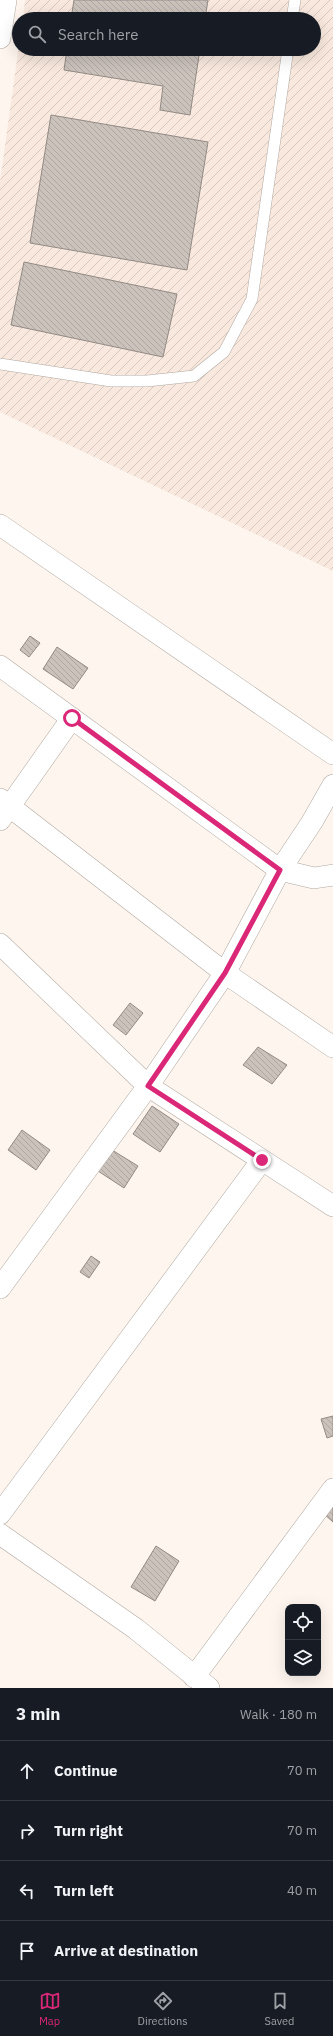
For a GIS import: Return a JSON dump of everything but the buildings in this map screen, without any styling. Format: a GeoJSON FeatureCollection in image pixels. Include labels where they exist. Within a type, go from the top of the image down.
{"type":"FeatureCollection","features":[{"type":"Feature","properties":{"kind":"street"},"geometry":{"type":"LineString","coordinates":[[0,38],[6,0]]}},
{"type":"Feature","properties":{"kind":"street"},"geometry":{"type":"LineString","coordinates":[[0,525],[333,754]]}},
{"type":"Feature","properties":{"kind":"street"},"geometry":{"type":"LineString","coordinates":[[0,666],[280,870],[314,878],[333,875]]}},
{"type":"Feature","properties":{"kind":"street"},"geometry":{"type":"LineString","coordinates":[[72,718],[3,808],[225,973],[333,1047]]}},
{"type":"Feature","properties":{"kind":"street"},"geometry":{"type":"LineString","coordinates":[[0,1288],[148,1086],[225,973],[280,870],[312,822],[333,785]]}},
{"type":"Feature","properties":{"kind":"street"},"geometry":{"type":"LineString","coordinates":[[0,944],[148,1086],[333,1206]]}},
{"type":"Feature","properties":{"kind":"street"},"geometry":{"type":"LineString","coordinates":[[0,1514],[262,1160]]}},
{"type":"Feature","properties":{"kind":"street"},"geometry":{"type":"LineString","coordinates":[[0,1534],[136,1629],[202,1683],[333,1489]]}},
{"type":"Feature","properties":{"kind":"lane"},"geometry":{"type":"LineString","coordinates":[[293,12],[295,0]]}},
{"type":"Feature","properties":{"kind":"lane"},"geometry":{"type":"LineString","coordinates":[[0,364],[110,381],[147,381],[194,376],[224,352],[252,299],[287,56]]}},
{"type":"Feature","properties":{"kind":"shaded area"},"geometry":{"type":"Polygon","coordinates":[[[25,0],[333,0],[333,571],[0,412],[0,182],[17,56],[321,56],[321,12],[24,12],[25,0]]]}},
{"type":"Feature","properties":{"kind":"route"},"geometry":{"type":"LineString","coordinates":[[72,718],[280,870],[225,973],[148,1086],[262,1160]]}}]}
